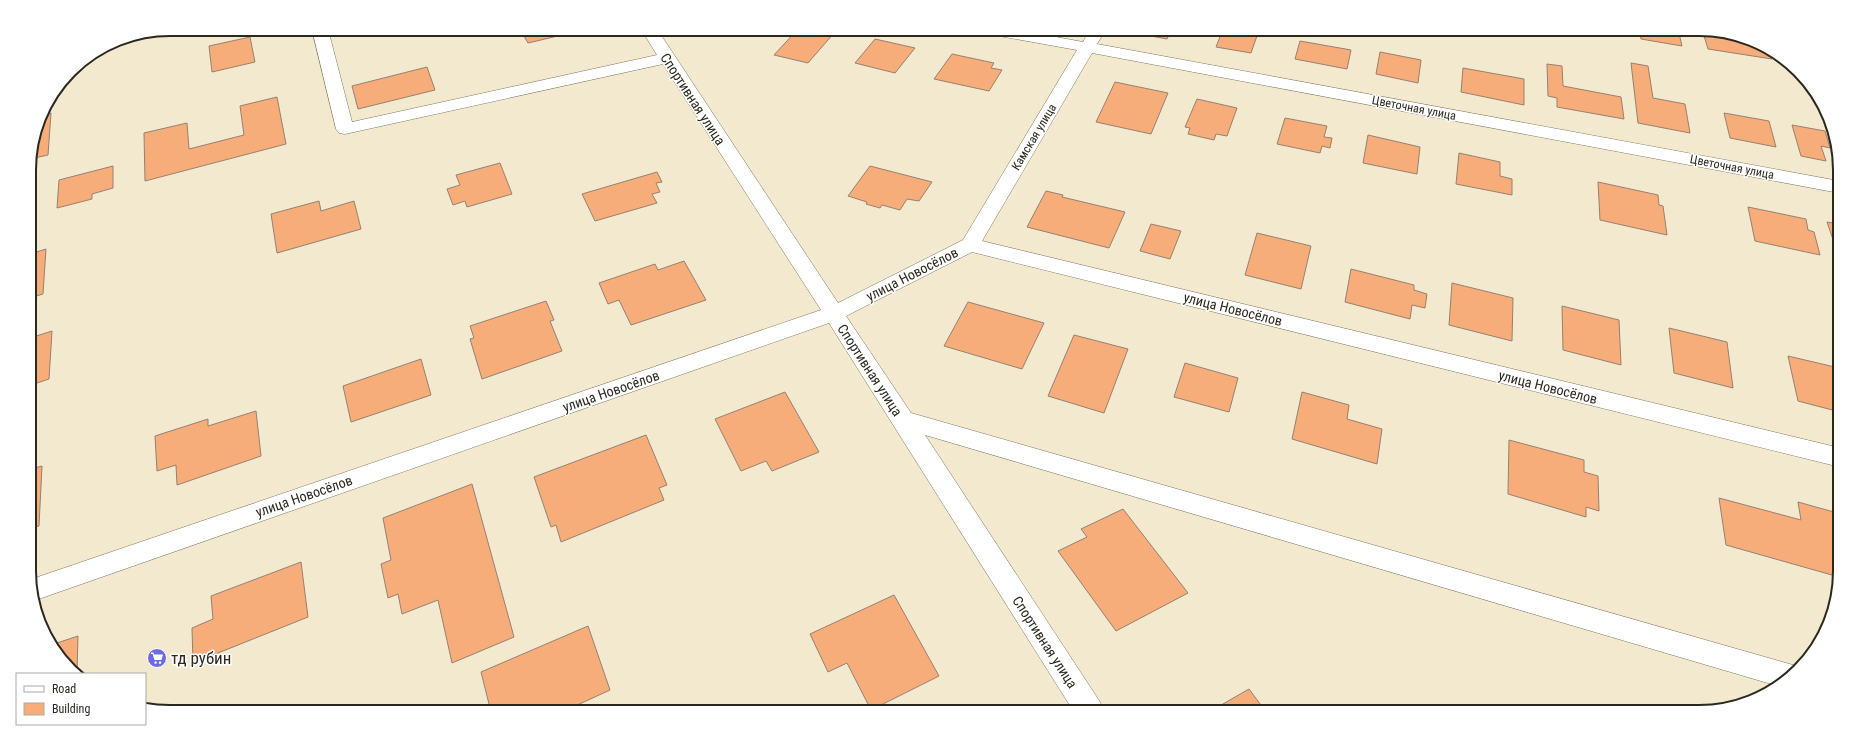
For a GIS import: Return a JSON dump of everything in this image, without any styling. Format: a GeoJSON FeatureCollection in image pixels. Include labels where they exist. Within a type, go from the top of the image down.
{"type":"FeatureCollection","features":[{"type":"Feature","properties":{"kind":"street"},"geometry":{"type":"LineString","coordinates":[[322,36],[345,129],[667,58]]}},
{"type":"Feature","properties":{"kind":"street","name":"Спортивная улица"},"geometry":{"type":"LineString","coordinates":[[653,36],[1085,705]]}},
{"type":"Feature","properties":{"kind":"street","name":"Цветочная улица"},"geometry":{"type":"LineString","coordinates":[[1024,36],[1833,186]]}},
{"type":"Feature","properties":{"kind":"street","name":"Камская улица"},"geometry":{"type":"LineString","coordinates":[[970,245],[1094,36]]}},
{"type":"Feature","properties":{"kind":"street","name":"улица Новосёлов"},"geometry":{"type":"LineString","coordinates":[[37,588],[833,314],[970,245],[1833,456]]}},
{"type":"Feature","properties":{"kind":"street"},"geometry":{"type":"LineString","coordinates":[[902,420],[1784,674]]}},
{"type":"Feature","properties":{"kind":"building"},"geometry":{"type":"Polygon","coordinates":[[[524,36],[558,36],[528,43],[524,36]]]}},
{"type":"Feature","properties":{"kind":"building"},"geometry":{"type":"Polygon","coordinates":[[[792,36],[831,36],[808,63],[774,55],[792,36]]]}},
{"type":"Feature","properties":{"kind":"building"},"geometry":{"type":"Polygon","coordinates":[[[1151,36],[1168,36],[1167,39],[1151,36]]]}},
{"type":"Feature","properties":{"kind":"building"},"geometry":{"type":"Polygon","coordinates":[[[1220,36],[1257,36],[1251,53],[1216,47],[1220,36]]]}},
{"type":"Feature","properties":{"kind":"building"},"geometry":{"type":"Polygon","coordinates":[[[1640,36],[1680,36],[1682,46],[1641,39],[1640,36]]]}},
{"type":"Feature","properties":{"kind":"building"},"geometry":{"type":"Polygon","coordinates":[[[1704,36],[1717,37],[1742,43],[1758,50],[1772,59],[1708,49],[1704,36]]]}},
{"type":"Feature","properties":{"kind":"building"},"geometry":{"type":"Polygon","coordinates":[[[250,37],[255,62],[212,72],[209,46],[250,37]]]}},
{"type":"Feature","properties":{"kind":"building"},"geometry":{"type":"Polygon","coordinates":[[[875,39],[915,48],[895,73],[855,63],[875,39]]]}},
{"type":"Feature","properties":{"kind":"building"},"geometry":{"type":"Polygon","coordinates":[[[1300,41],[1351,50],[1347,69],[1295,59],[1300,41]]]}},
{"type":"Feature","properties":{"kind":"building"},"geometry":{"type":"Polygon","coordinates":[[[1380,52],[1421,60],[1418,83],[1376,74],[1380,52]]]}},
{"type":"Feature","properties":{"kind":"building"},"geometry":{"type":"Polygon","coordinates":[[[952,54],[994,63],[991,68],[1002,70],[989,91],[934,79],[952,54]]]}},
{"type":"Feature","properties":{"kind":"building"},"geometry":{"type":"Polygon","coordinates":[[[1631,63],[1648,66],[1653,98],[1685,104],[1690,133],[1638,123],[1631,63]]]}},
{"type":"Feature","properties":{"kind":"building"},"geometry":{"type":"Polygon","coordinates":[[[1547,64],[1562,66],[1563,86],[1621,97],[1624,119],[1557,107],[1557,98],[1548,96],[1547,64]]]}},
{"type":"Feature","properties":{"kind":"building"},"geometry":{"type":"Polygon","coordinates":[[[427,67],[435,90],[358,109],[352,86],[427,67]]]}},
{"type":"Feature","properties":{"kind":"building"},"geometry":{"type":"Polygon","coordinates":[[[1463,68],[1524,79],[1524,105],[1461,92],[1463,68]]]}},
{"type":"Feature","properties":{"kind":"building"},"geometry":{"type":"Polygon","coordinates":[[[1115,82],[1168,93],[1151,134],[1096,122],[1115,82]]]}},
{"type":"Feature","properties":{"kind":"building"},"geometry":{"type":"Polygon","coordinates":[[[277,97],[286,144],[145,181],[144,133],[187,123],[189,149],[244,135],[240,106],[277,97]]]}},
{"type":"Feature","properties":{"kind":"building"},"geometry":{"type":"Polygon","coordinates":[[[1197,99],[1237,108],[1227,136],[1216,134],[1214,140],[1188,134],[1190,128],[1185,127],[1197,99]]]}},
{"type":"Feature","properties":{"kind":"building"},"geometry":{"type":"Polygon","coordinates":[[[51,113],[48,155],[36,158],[41,135],[49,114],[51,113]]]}},
{"type":"Feature","properties":{"kind":"building"},"geometry":{"type":"Polygon","coordinates":[[[1724,113],[1769,121],[1776,147],[1730,138],[1724,113]]]}},
{"type":"Feature","properties":{"kind":"building"},"geometry":{"type":"Polygon","coordinates":[[[1285,118],[1327,126],[1324,137],[1332,138],[1330,148],[1322,146],[1320,153],[1277,144],[1285,118]]]}},
{"type":"Feature","properties":{"kind":"building"},"geometry":{"type":"Polygon","coordinates":[[[1792,125],[1825,131],[1830,148],[1821,146],[1826,161],[1801,156],[1792,125]]]}},
{"type":"Feature","properties":{"kind":"building"},"geometry":{"type":"Polygon","coordinates":[[[1368,135],[1420,147],[1417,174],[1363,163],[1368,135]]]}},
{"type":"Feature","properties":{"kind":"building"},"geometry":{"type":"Polygon","coordinates":[[[1459,153],[1500,162],[1500,176],[1512,179],[1512,195],[1456,184],[1459,153]]]}},
{"type":"Feature","properties":{"kind":"building"},"geometry":{"type":"Polygon","coordinates":[[[500,163],[512,194],[467,207],[465,201],[453,205],[447,189],[460,185],[456,175],[500,163]]]}},
{"type":"Feature","properties":{"kind":"building"},"geometry":{"type":"Polygon","coordinates":[[[113,166],[113,188],[92,194],[92,199],[57,208],[59,180],[113,166]]]}},
{"type":"Feature","properties":{"kind":"building"},"geometry":{"type":"Polygon","coordinates":[[[870,166],[932,182],[919,201],[907,199],[900,210],[882,205],[880,208],[848,196],[870,166]]]}},
{"type":"Feature","properties":{"kind":"building"},"geometry":{"type":"Polygon","coordinates":[[[657,172],[662,182],[656,183],[660,192],[652,194],[657,203],[595,221],[582,194],[657,172]]]}},
{"type":"Feature","properties":{"kind":"building"},"geometry":{"type":"Polygon","coordinates":[[[1598,182],[1658,195],[1659,205],[1663,206],[1667,235],[1600,220],[1598,182]]]}},
{"type":"Feature","properties":{"kind":"building"},"geometry":{"type":"Polygon","coordinates":[[[1046,191],[1063,195],[1062,197],[1125,212],[1109,248],[1027,227],[1046,191]]]}},
{"type":"Feature","properties":{"kind":"building"},"geometry":{"type":"Polygon","coordinates":[[[319,201],[321,211],[354,201],[361,229],[277,253],[271,214],[319,201]]]}},
{"type":"Feature","properties":{"kind":"building"},"geometry":{"type":"Polygon","coordinates":[[[1748,207],[1806,219],[1808,230],[1814,232],[1820,255],[1755,241],[1748,207]]]}},
{"type":"Feature","properties":{"kind":"building"},"geometry":{"type":"Polygon","coordinates":[[[1827,222],[1833,223],[1833,240],[1827,222]]]}},
{"type":"Feature","properties":{"kind":"building"},"geometry":{"type":"Polygon","coordinates":[[[1151,224],[1181,231],[1170,259],[1140,251],[1151,224]]]}},
{"type":"Feature","properties":{"kind":"building"},"geometry":{"type":"Polygon","coordinates":[[[1257,233],[1311,246],[1301,289],[1245,275],[1257,233]]]}},
{"type":"Feature","properties":{"kind":"building"},"geometry":{"type":"Polygon","coordinates":[[[46,249],[43,294],[36,296],[36,252],[46,249]]]}},
{"type":"Feature","properties":{"kind":"building"},"geometry":{"type":"Polygon","coordinates":[[[684,261],[706,300],[631,325],[619,300],[608,304],[599,283],[655,264],[658,270],[684,261]]]}},
{"type":"Feature","properties":{"kind":"building"},"geometry":{"type":"Polygon","coordinates":[[[1351,269],[1414,285],[1414,290],[1427,294],[1425,308],[1412,305],[1410,319],[1345,302],[1351,269]]]}},
{"type":"Feature","properties":{"kind":"building"},"geometry":{"type":"Polygon","coordinates":[[[1452,283],[1513,298],[1512,341],[1449,325],[1452,283]]]}},
{"type":"Feature","properties":{"kind":"building"},"geometry":{"type":"Polygon","coordinates":[[[546,301],[554,320],[550,321],[562,351],[482,379],[470,339],[474,338],[470,326],[546,301]]]}},
{"type":"Feature","properties":{"kind":"building"},"geometry":{"type":"Polygon","coordinates":[[[968,302],[1044,323],[1022,369],[944,346],[968,302]]]}},
{"type":"Feature","properties":{"kind":"building"},"geometry":{"type":"Polygon","coordinates":[[[1562,306],[1619,320],[1621,365],[1563,350],[1562,306]]]}},
{"type":"Feature","properties":{"kind":"building"},"geometry":{"type":"Polygon","coordinates":[[[1669,328],[1727,342],[1733,388],[1674,373],[1669,328]]]}},
{"type":"Feature","properties":{"kind":"building"},"geometry":{"type":"Polygon","coordinates":[[[52,331],[49,379],[36,383],[36,336],[52,331]]]}},
{"type":"Feature","properties":{"kind":"building"},"geometry":{"type":"Polygon","coordinates":[[[1074,335],[1128,349],[1104,413],[1048,396],[1074,335]]]}},
{"type":"Feature","properties":{"kind":"building"},"geometry":{"type":"Polygon","coordinates":[[[1788,356],[1833,367],[1833,410],[1798,401],[1788,356]]]}},
{"type":"Feature","properties":{"kind":"building"},"geometry":{"type":"Polygon","coordinates":[[[421,359],[431,395],[351,422],[343,386],[421,359]]]}},
{"type":"Feature","properties":{"kind":"building"},"geometry":{"type":"Polygon","coordinates":[[[1185,363],[1238,378],[1229,412],[1174,397],[1185,363]]]}},
{"type":"Feature","properties":{"kind":"building"},"geometry":{"type":"Polygon","coordinates":[[[785,392],[819,452],[772,471],[766,461],[741,471],[715,419],[785,392]]]}},
{"type":"Feature","properties":{"kind":"building"},"geometry":{"type":"Polygon","coordinates":[[[1302,392],[1349,405],[1347,419],[1382,429],[1377,464],[1292,439],[1302,392]]]}},
{"type":"Feature","properties":{"kind":"building"},"geometry":{"type":"Polygon","coordinates":[[[256,411],[261,456],[177,485],[176,465],[157,471],[155,436],[208,419],[208,426],[256,411]]]}},
{"type":"Feature","properties":{"kind":"building"},"geometry":{"type":"Polygon","coordinates":[[[646,435],[667,485],[659,488],[664,500],[561,542],[556,525],[551,527],[534,477],[646,435]]]}},
{"type":"Feature","properties":{"kind":"building"},"geometry":{"type":"Polygon","coordinates":[[[1509,440],[1584,460],[1584,472],[1598,476],[1599,511],[1586,507],[1586,517],[1508,494],[1509,440]]]}},
{"type":"Feature","properties":{"kind":"building"},"geometry":{"type":"Polygon","coordinates":[[[42,466],[39,526],[36,527],[36,468],[42,466]]]}},
{"type":"Feature","properties":{"kind":"building"},"geometry":{"type":"Polygon","coordinates":[[[472,484],[514,637],[452,663],[438,600],[402,614],[398,594],[388,598],[381,564],[391,560],[383,518],[472,484]]]}},
{"type":"Feature","properties":{"kind":"building"},"geometry":{"type":"Polygon","coordinates":[[[1719,498],[1801,520],[1798,502],[1833,512],[1833,575],[1726,545],[1719,498]]]}},
{"type":"Feature","properties":{"kind":"building"},"geometry":{"type":"Polygon","coordinates":[[[1123,509],[1188,593],[1116,631],[1058,551],[1087,537],[1081,529],[1123,509]]]}},
{"type":"Feature","properties":{"kind":"building"},"geometry":{"type":"Polygon","coordinates":[[[301,562],[308,617],[193,663],[192,628],[213,619],[211,596],[301,562]]]}},
{"type":"Feature","properties":{"kind":"building"},"geometry":{"type":"Polygon","coordinates":[[[894,595],[939,676],[881,705],[868,705],[847,663],[828,672],[810,634],[894,595]]]}},
{"type":"Feature","properties":{"kind":"building"},"geometry":{"type":"Polygon","coordinates":[[[588,626],[610,690],[577,705],[489,705],[481,672],[588,626]]]}},
{"type":"Feature","properties":{"kind":"building"},"geometry":{"type":"Polygon","coordinates":[[[78,636],[77,667],[69,659],[57,643],[78,636]]]}},
{"type":"Feature","properties":{"kind":"building"},"geometry":{"type":"Polygon","coordinates":[[[1249,689],[1261,705],[1221,705],[1249,689]]]}},
{"type":"Feature","properties":{"kind":"place","name":"тд рубин"},"geometry":{"type":"Point","coordinates":[157,658]}}]}
